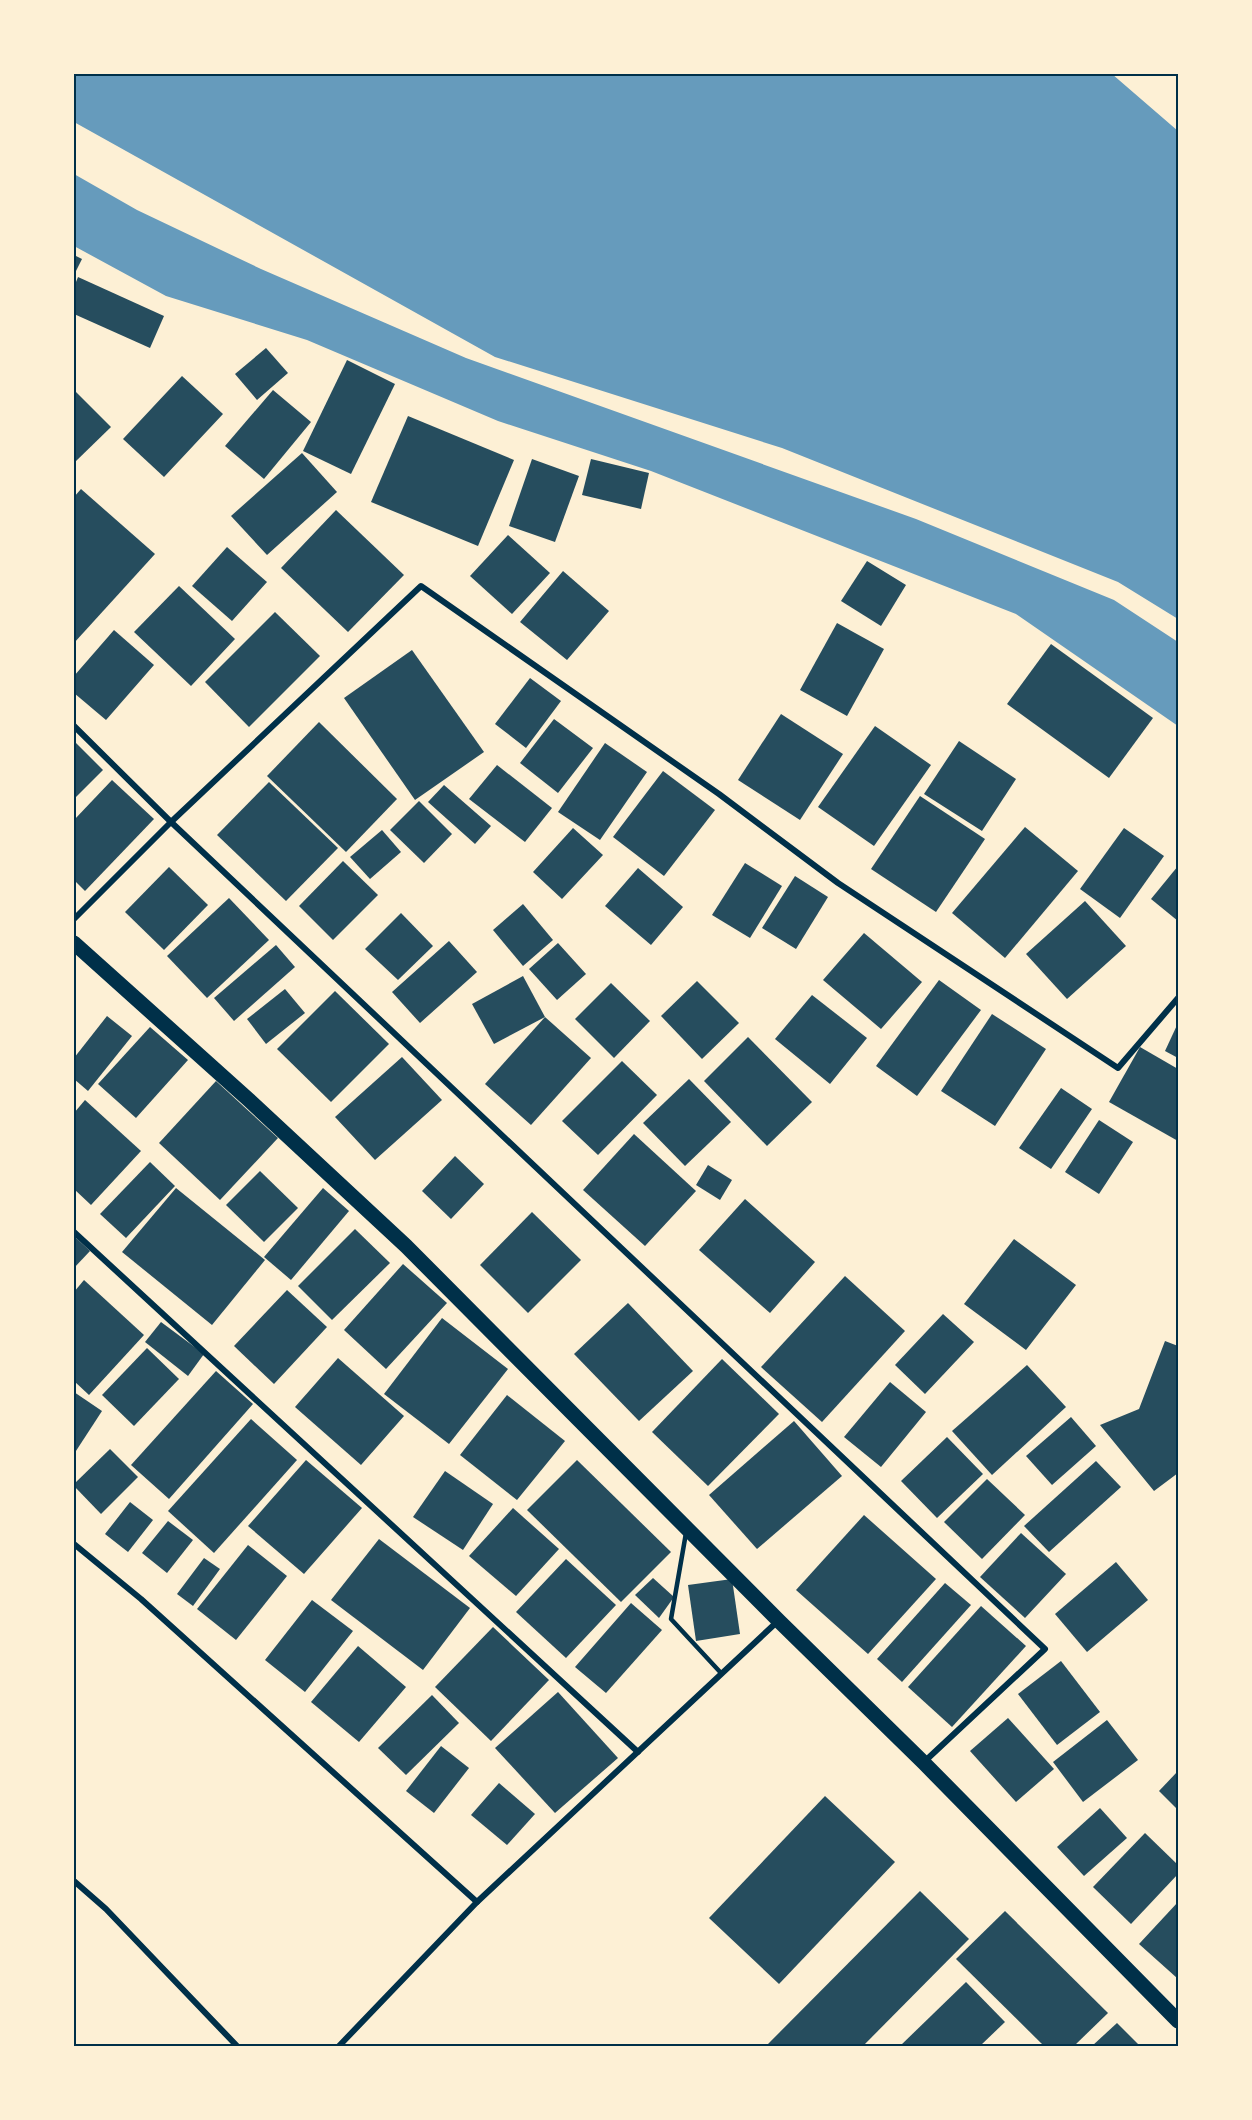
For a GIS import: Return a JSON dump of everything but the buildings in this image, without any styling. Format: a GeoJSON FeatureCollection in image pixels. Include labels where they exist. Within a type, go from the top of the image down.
{"type":"FeatureCollection","features":[{"type":"Feature","properties":{"kind":"main road"},"geometry":{"type":"LineString","coordinates":[[74,944],[249,1100],[406,1246],[779,1621],[924,1762],[1179,2020]]}},
{"type":"Feature","properties":{"kind":"street"},"geometry":{"type":"LineString","coordinates":[[74,920],[171,822],[422,586],[719,794],[837,883],[1118,1068],[1179,998]]}},
{"type":"Feature","properties":{"kind":"street"},"geometry":{"type":"LineString","coordinates":[[74,726],[171,822],[1045,1649],[924,1762]]}},
{"type":"Feature","properties":{"kind":"street"},"geometry":{"type":"LineString","coordinates":[[74,1232],[638,1752]]}},
{"type":"Feature","properties":{"kind":"street"},"geometry":{"type":"LineString","coordinates":[[74,1544],[141,1599],[477,1902]]}},
{"type":"Feature","properties":{"kind":"street"},"geometry":{"type":"LineString","coordinates":[[339,2046],[477,1902],[779,1621]]}},
{"type":"Feature","properties":{"kind":"street"},"geometry":{"type":"LineString","coordinates":[[74,1881],[106,1909],[237,2046]]}},
{"type":"Feature","properties":{"kind":"lane"},"geometry":{"type":"LineString","coordinates":[[687,1528],[671,1618],[721,1673]]}},
{"type":"Feature","properties":{"kind":"water"},"geometry":{"type":"Polygon","coordinates":[[[74,74],[1112,74],[1178,131],[1178,619],[1118,582],[782,448],[495,357],[74,122],[74,74]]]}},
{"type":"Feature","properties":{"kind":"water"},"geometry":{"type":"Polygon","coordinates":[[[74,174],[137,210],[261,269],[466,358],[916,519],[1114,600],[1178,642],[1178,726],[1016,614],[651,471],[498,421],[307,340],[166,296],[74,246],[74,174]]]}}]}
